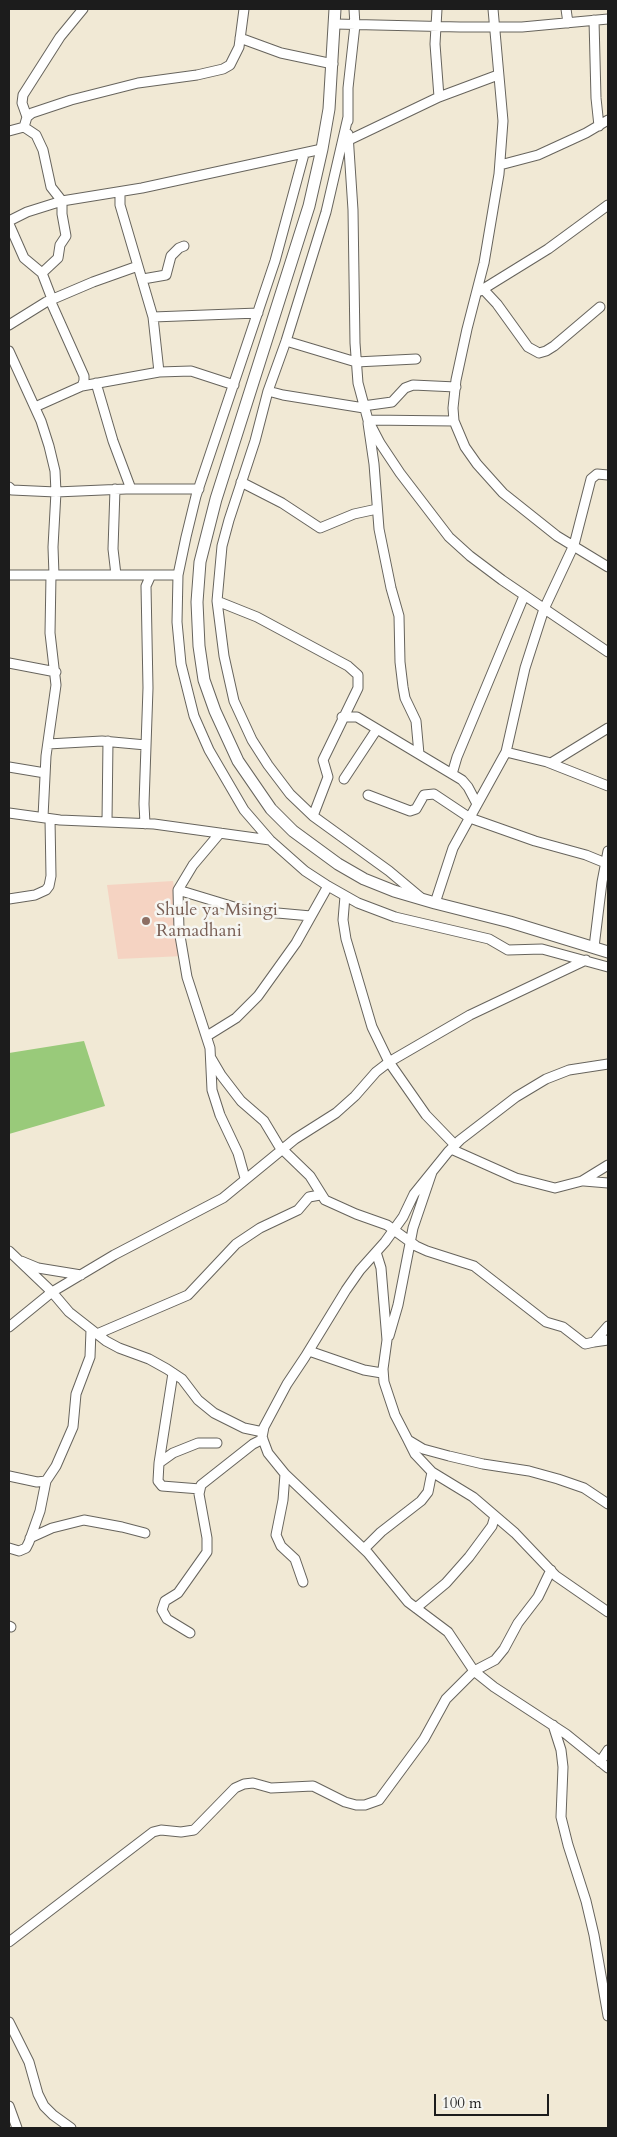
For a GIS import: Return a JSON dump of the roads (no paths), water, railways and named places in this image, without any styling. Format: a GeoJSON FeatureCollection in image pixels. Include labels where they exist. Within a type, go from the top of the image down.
{"type":"FeatureCollection","features":[{"type":"Feature","properties":{"kind":"main road"},"geometry":{"type":"LineString","coordinates":[[335,9],[329,109],[322,149],[306,215],[216,499],[200,562],[197,602],[199,646],[204,680],[224,734],[238,761],[271,810],[293,830],[338,864],[364,879],[394,891],[510,922],[608,952]]}},
{"type":"Feature","properties":{"kind":"street"},"geometry":{"type":"LineString","coordinates":[[24,127],[27,116],[22,103],[23,95],[60,38],[82,9]]}},
{"type":"Feature","properties":{"kind":"street"},"geometry":{"type":"LineString","coordinates":[[27,116],[71,100],[120,87],[223,69],[230,65],[234,57],[240,38],[244,9]]}},
{"type":"Feature","properties":{"kind":"street"},"geometry":{"type":"LineString","coordinates":[[354,9],[355,25],[348,88],[348,141],[353,210],[356,362],[363,407],[380,443],[400,473],[449,536],[470,556],[524,596],[608,652]]}},
{"type":"Feature","properties":{"kind":"street"},"geometry":{"type":"LineString","coordinates":[[437,9],[436,58],[439,97]]}},
{"type":"Feature","properties":{"kind":"street"},"geometry":{"type":"LineString","coordinates":[[492,9],[504,121],[500,165],[480,291],[467,329],[456,387],[453,408],[454,421],[465,447],[477,464],[503,493],[537,521],[608,567]]}},
{"type":"Feature","properties":{"kind":"street"},"geometry":{"type":"LineString","coordinates":[[566,9],[568,23]]}},
{"type":"Feature","properties":{"kind":"street"},"geometry":{"type":"LineString","coordinates":[[335,24],[494,27],[608,19]]}},
{"type":"Feature","properties":{"kind":"street"},"geometry":{"type":"LineString","coordinates":[[594,20],[596,98],[599,126]]}},
{"type":"Feature","properties":{"kind":"street"},"geometry":{"type":"LineString","coordinates":[[240,38],[281,53],[333,64]]}},
{"type":"Feature","properties":{"kind":"street"},"geometry":{"type":"LineString","coordinates":[[348,141],[439,97],[498,76]]}},
{"type":"Feature","properties":{"kind":"street"},"geometry":{"type":"LineString","coordinates":[[348,117],[326,212],[286,341],[268,391],[222,546],[217,602],[224,656],[234,701],[252,740],[290,794],[313,816],[389,872],[420,898]]}},
{"type":"Feature","properties":{"kind":"street"},"geometry":{"type":"LineString","coordinates":[[500,165],[538,155],[608,120]]}},
{"type":"Feature","properties":{"kind":"street"},"geometry":{"type":"LineString","coordinates":[[9,131],[24,127],[29,129],[40,141],[51,187],[62,201],[66,236],[60,244],[58,258],[42,273]]}},
{"type":"Feature","properties":{"kind":"street"},"geometry":{"type":"LineString","coordinates":[[82,386],[84,376],[42,273],[24,258],[9,223],[27,212],[62,201],[120,192],[322,149]]}},
{"type":"Feature","properties":{"kind":"street"},"geometry":{"type":"LineString","coordinates":[[304,154],[292,202],[258,313],[187,529],[178,575],[177,622],[181,664],[194,716],[209,750],[244,810],[270,840],[306,871],[328,886],[345,896],[395,917],[489,939],[508,950],[535,948],[608,967]]}},
{"type":"Feature","properties":{"kind":"street"},"geometry":{"type":"LineString","coordinates":[[120,192],[120,205],[153,317],[159,372]]}},
{"type":"Feature","properties":{"kind":"street"},"geometry":{"type":"LineString","coordinates":[[480,291],[548,249],[608,205]]}},
{"type":"Feature","properties":{"kind":"street"},"geometry":{"type":"LineString","coordinates":[[143,279],[166,275],[168,273],[170,256],[175,250],[184,246]]}},
{"type":"Feature","properties":{"kind":"street"},"geometry":{"type":"LineString","coordinates":[[9,325],[51,299],[138,266]]}},
{"type":"Feature","properties":{"kind":"street"},"geometry":{"type":"LineString","coordinates":[[480,291],[497,304],[528,347],[539,353],[546,352],[561,341],[600,307]]}},
{"type":"Feature","properties":{"kind":"street"},"geometry":{"type":"LineString","coordinates":[[153,317],[258,313]]}},
{"type":"Feature","properties":{"kind":"street"},"geometry":{"type":"LineString","coordinates":[[286,341],[356,362],[416,359]]}},
{"type":"Feature","properties":{"kind":"street"},"geometry":{"type":"LineString","coordinates":[[9,351],[35,407],[50,446],[55,471],[56,492],[50,633],[56,672],[55,702],[45,773],[46,818],[51,876],[46,890],[36,895],[9,899]]}},
{"type":"Feature","properties":{"kind":"street"},"geometry":{"type":"LineString","coordinates":[[35,407],[82,386],[159,372],[191,371],[234,385]]}},
{"type":"Feature","properties":{"kind":"street"},"geometry":{"type":"LineString","coordinates":[[96,383],[113,441],[130,489]]}},
{"type":"Feature","properties":{"kind":"street"},"geometry":{"type":"LineString","coordinates":[[268,391],[363,407],[392,402],[405,388],[413,385],[456,387]]}},
{"type":"Feature","properties":{"kind":"street"},"geometry":{"type":"LineString","coordinates":[[368,419],[454,421]]}},
{"type":"Feature","properties":{"kind":"street"},"geometry":{"type":"LineString","coordinates":[[368,419],[377,509],[385,559],[399,616],[400,662],[403,687],[405,698],[416,721],[419,754]]}},
{"type":"Feature","properties":{"kind":"street"},"geometry":{"type":"LineString","coordinates":[[435,903],[450,853],[506,752],[523,675],[544,609],[574,546],[593,476],[597,474],[608,475]]}},
{"type":"Feature","properties":{"kind":"street"},"geometry":{"type":"LineString","coordinates":[[241,482],[282,503],[320,528],[354,514],[377,509]]}},
{"type":"Feature","properties":{"kind":"street"},"geometry":{"type":"LineString","coordinates":[[9,487],[12,490],[56,492],[199,488]]}},
{"type":"Feature","properties":{"kind":"street"},"geometry":{"type":"LineString","coordinates":[[115,489],[112,549],[116,575]]}},
{"type":"Feature","properties":{"kind":"street"},"geometry":{"type":"LineString","coordinates":[[9,574],[178,575]]}},
{"type":"Feature","properties":{"kind":"street"},"geometry":{"type":"LineString","coordinates":[[145,824],[149,643],[146,586],[151,575]]}},
{"type":"Feature","properties":{"kind":"street"},"geometry":{"type":"LineString","coordinates":[[452,774],[457,757],[524,596]]}},
{"type":"Feature","properties":{"kind":"street"},"geometry":{"type":"LineString","coordinates":[[217,602],[257,617],[356,672],[359,680],[351,701],[322,760],[328,777],[313,816]]}},
{"type":"Feature","properties":{"kind":"street"},"geometry":{"type":"LineString","coordinates":[[9,663],[56,672]]}},
{"type":"Feature","properties":{"kind":"street"},"geometry":{"type":"LineString","coordinates":[[351,701],[351,709],[357,718]]}},
{"type":"Feature","properties":{"kind":"street"},"geometry":{"type":"LineString","coordinates":[[342,717],[357,718],[452,774],[467,784],[477,804]]}},
{"type":"Feature","properties":{"kind":"street"},"geometry":{"type":"LineString","coordinates":[[550,764],[608,728]]}},
{"type":"Feature","properties":{"kind":"street"},"geometry":{"type":"LineString","coordinates":[[344,779],[377,729]]}},
{"type":"Feature","properties":{"kind":"street"},"geometry":{"type":"LineString","coordinates":[[48,744],[108,741],[146,744]]}},
{"type":"Feature","properties":{"kind":"street"},"geometry":{"type":"LineString","coordinates":[[107,821],[108,741]]}},
{"type":"Feature","properties":{"kind":"street"},"geometry":{"type":"LineString","coordinates":[[506,752],[550,764],[608,786]]}},
{"type":"Feature","properties":{"kind":"street"},"geometry":{"type":"LineString","coordinates":[[9,767],[45,773]]}},
{"type":"Feature","properties":{"kind":"street"},"geometry":{"type":"LineString","coordinates":[[368,796],[410,811],[416,809],[424,795],[434,794],[470,818],[535,841],[586,855],[607,864]]}},
{"type":"Feature","properties":{"kind":"street"},"geometry":{"type":"LineString","coordinates":[[9,813],[46,818],[145,824],[270,840]]}},
{"type":"Feature","properties":{"kind":"street"},"geometry":{"type":"LineString","coordinates":[[220,833],[193,865],[178,890],[179,930],[187,977],[211,1058],[213,1093],[238,1153],[245,1178]]}},
{"type":"Feature","properties":{"kind":"street"},"geometry":{"type":"LineString","coordinates":[[594,947],[600,894],[608,851]]}},
{"type":"Feature","properties":{"kind":"street"},"geometry":{"type":"LineString","coordinates":[[206,1036],[236,1018],[258,996],[296,943],[328,886]]}},
{"type":"Feature","properties":{"kind":"street"},"geometry":{"type":"LineString","coordinates":[[178,890],[244,910],[311,916]]}},
{"type":"Feature","properties":{"kind":"street"},"geometry":{"type":"LineString","coordinates":[[345,896],[343,920],[348,946],[368,1014],[390,1062],[426,1115],[453,1147],[516,1178],[548,1187],[566,1186],[582,1181],[608,1165]]}},
{"type":"Feature","properties":{"kind":"street"},"geometry":{"type":"LineString","coordinates":[[9,1327],[52,1292],[114,1255],[223,1198],[245,1178],[298,1137],[336,1113],[355,1096],[376,1072],[390,1062],[470,1015],[540,984],[586,960]]}},
{"type":"Feature","properties":{"kind":"street"},"geometry":{"type":"LineString","coordinates":[[211,1058],[221,1075],[241,1101],[262,1118],[282,1150],[310,1176],[320,1195],[325,1200],[342,1209],[393,1229],[411,1243],[444,1258],[474,1266],[546,1322],[563,1327],[585,1344],[608,1340]]}},
{"type":"Feature","properties":{"kind":"street"},"geometry":{"type":"LineString","coordinates":[[190,1633],[167,1620],[162,1610],[165,1601],[178,1593],[207,1552],[201,1485],[263,1436],[286,1384],[309,1352],[352,1280],[403,1217],[414,1194],[453,1147],[516,1097],[546,1079],[574,1069],[608,1064]]}},
{"type":"Feature","properties":{"kind":"street"},"geometry":{"type":"LineString","coordinates":[[432,1170],[428,1188],[414,1223],[398,1304],[387,1340],[382,1373],[395,1415],[415,1454],[432,1472],[473,1497],[515,1533],[562,1581],[608,1612]]}},
{"type":"Feature","properties":{"kind":"street"},"geometry":{"type":"LineString","coordinates":[[582,1181],[608,1183]]}},
{"type":"Feature","properties":{"kind":"street"},"geometry":{"type":"LineString","coordinates":[[94,1332],[188,1295],[236,1244],[260,1228],[298,1210],[310,1197],[320,1195]]}},
{"type":"Feature","properties":{"kind":"street"},"geometry":{"type":"LineString","coordinates":[[9,1252],[52,1292],[68,1312],[94,1332],[119,1348],[149,1359],[173,1373],[182,1380],[198,1400],[214,1413],[263,1436]]}},
{"type":"Feature","properties":{"kind":"street"},"geometry":{"type":"LineString","coordinates":[[376,1252],[381,1268],[387,1340]]}},
{"type":"Feature","properties":{"kind":"street"},"geometry":{"type":"LineString","coordinates":[[18,1260],[38,1268],[81,1275]]}},
{"type":"Feature","properties":{"kind":"street"},"geometry":{"type":"LineString","coordinates":[[594,1342],[608,1326]]}},
{"type":"Feature","properties":{"kind":"street"},"geometry":{"type":"LineString","coordinates":[[9,1548],[19,1551],[23,1550],[30,1538],[40,1511],[46,1481],[56,1466],[73,1427],[76,1394],[90,1357],[94,1332]]}},
{"type":"Feature","properties":{"kind":"street"},"geometry":{"type":"LineString","coordinates":[[309,1352],[357,1368],[382,1373]]}},
{"type":"Feature","properties":{"kind":"street"},"geometry":{"type":"LineString","coordinates":[[173,1373],[158,1481],[162,1486],[200,1489]]}},
{"type":"Feature","properties":{"kind":"street"},"geometry":{"type":"LineString","coordinates":[[263,1436],[268,1453],[285,1474],[364,1549],[416,1608],[451,1635],[474,1671],[494,1687],[552,1724],[608,1768]]}},
{"type":"Feature","properties":{"kind":"street"},"geometry":{"type":"LineString","coordinates":[[408,1440],[423,1449],[449,1456],[483,1464],[529,1471],[558,1479],[584,1488],[608,1504]]}},
{"type":"Feature","properties":{"kind":"street"},"geometry":{"type":"LineString","coordinates":[[159,1463],[173,1453],[198,1443],[217,1443]]}},
{"type":"Feature","properties":{"kind":"street"},"geometry":{"type":"LineString","coordinates":[[364,1549],[381,1532],[421,1501],[428,1492],[432,1472]]}},
{"type":"Feature","properties":{"kind":"street"},"geometry":{"type":"LineString","coordinates":[[285,1474],[283,1500],[276,1535],[281,1546],[295,1559],[303,1582]]}},
{"type":"Feature","properties":{"kind":"street"},"geometry":{"type":"LineString","coordinates":[[9,1476],[37,1482],[46,1481]]}},
{"type":"Feature","properties":{"kind":"street"},"geometry":{"type":"LineString","coordinates":[[416,1608],[446,1583],[469,1558],[492,1526],[495,1516]]}},
{"type":"Feature","properties":{"kind":"street"},"geometry":{"type":"LineString","coordinates":[[30,1538],[52,1528],[84,1520],[145,1533]]}},
{"type":"Feature","properties":{"kind":"street"},"geometry":{"type":"LineString","coordinates":[[9,1942],[154,1832],[161,1830],[181,1832],[194,1830],[235,1788],[244,1784],[253,1783],[271,1788],[313,1786],[345,1802],[356,1805],[365,1805],[379,1800],[424,1739],[446,1699],[474,1671],[495,1660],[504,1650],[518,1623],[538,1597],[551,1570]]}},
{"type":"Feature","properties":{"kind":"street"},"geometry":{"type":"LineString","coordinates":[[552,1724],[561,1750],[563,1767],[561,1817],[592,1926],[608,2016]]}},
{"type":"Feature","properties":{"kind":"street"},"geometry":{"type":"LineString","coordinates":[[600,1762],[608,1750]]}},
{"type":"Feature","properties":{"kind":"street"},"geometry":{"type":"LineString","coordinates":[[9,2022],[29,2062],[38,2094],[44,2106],[70,2128]]}},
{"type":"Feature","properties":{"kind":"street"},"geometry":{"type":"LineString","coordinates":[[9,2106],[17,2128]]}},
{"type":"Feature","properties":{"kind":"place","name":"Shule ya Msingi Ramadhani"},"geometry":{"type":"Point","coordinates":[146,921]}}]}
